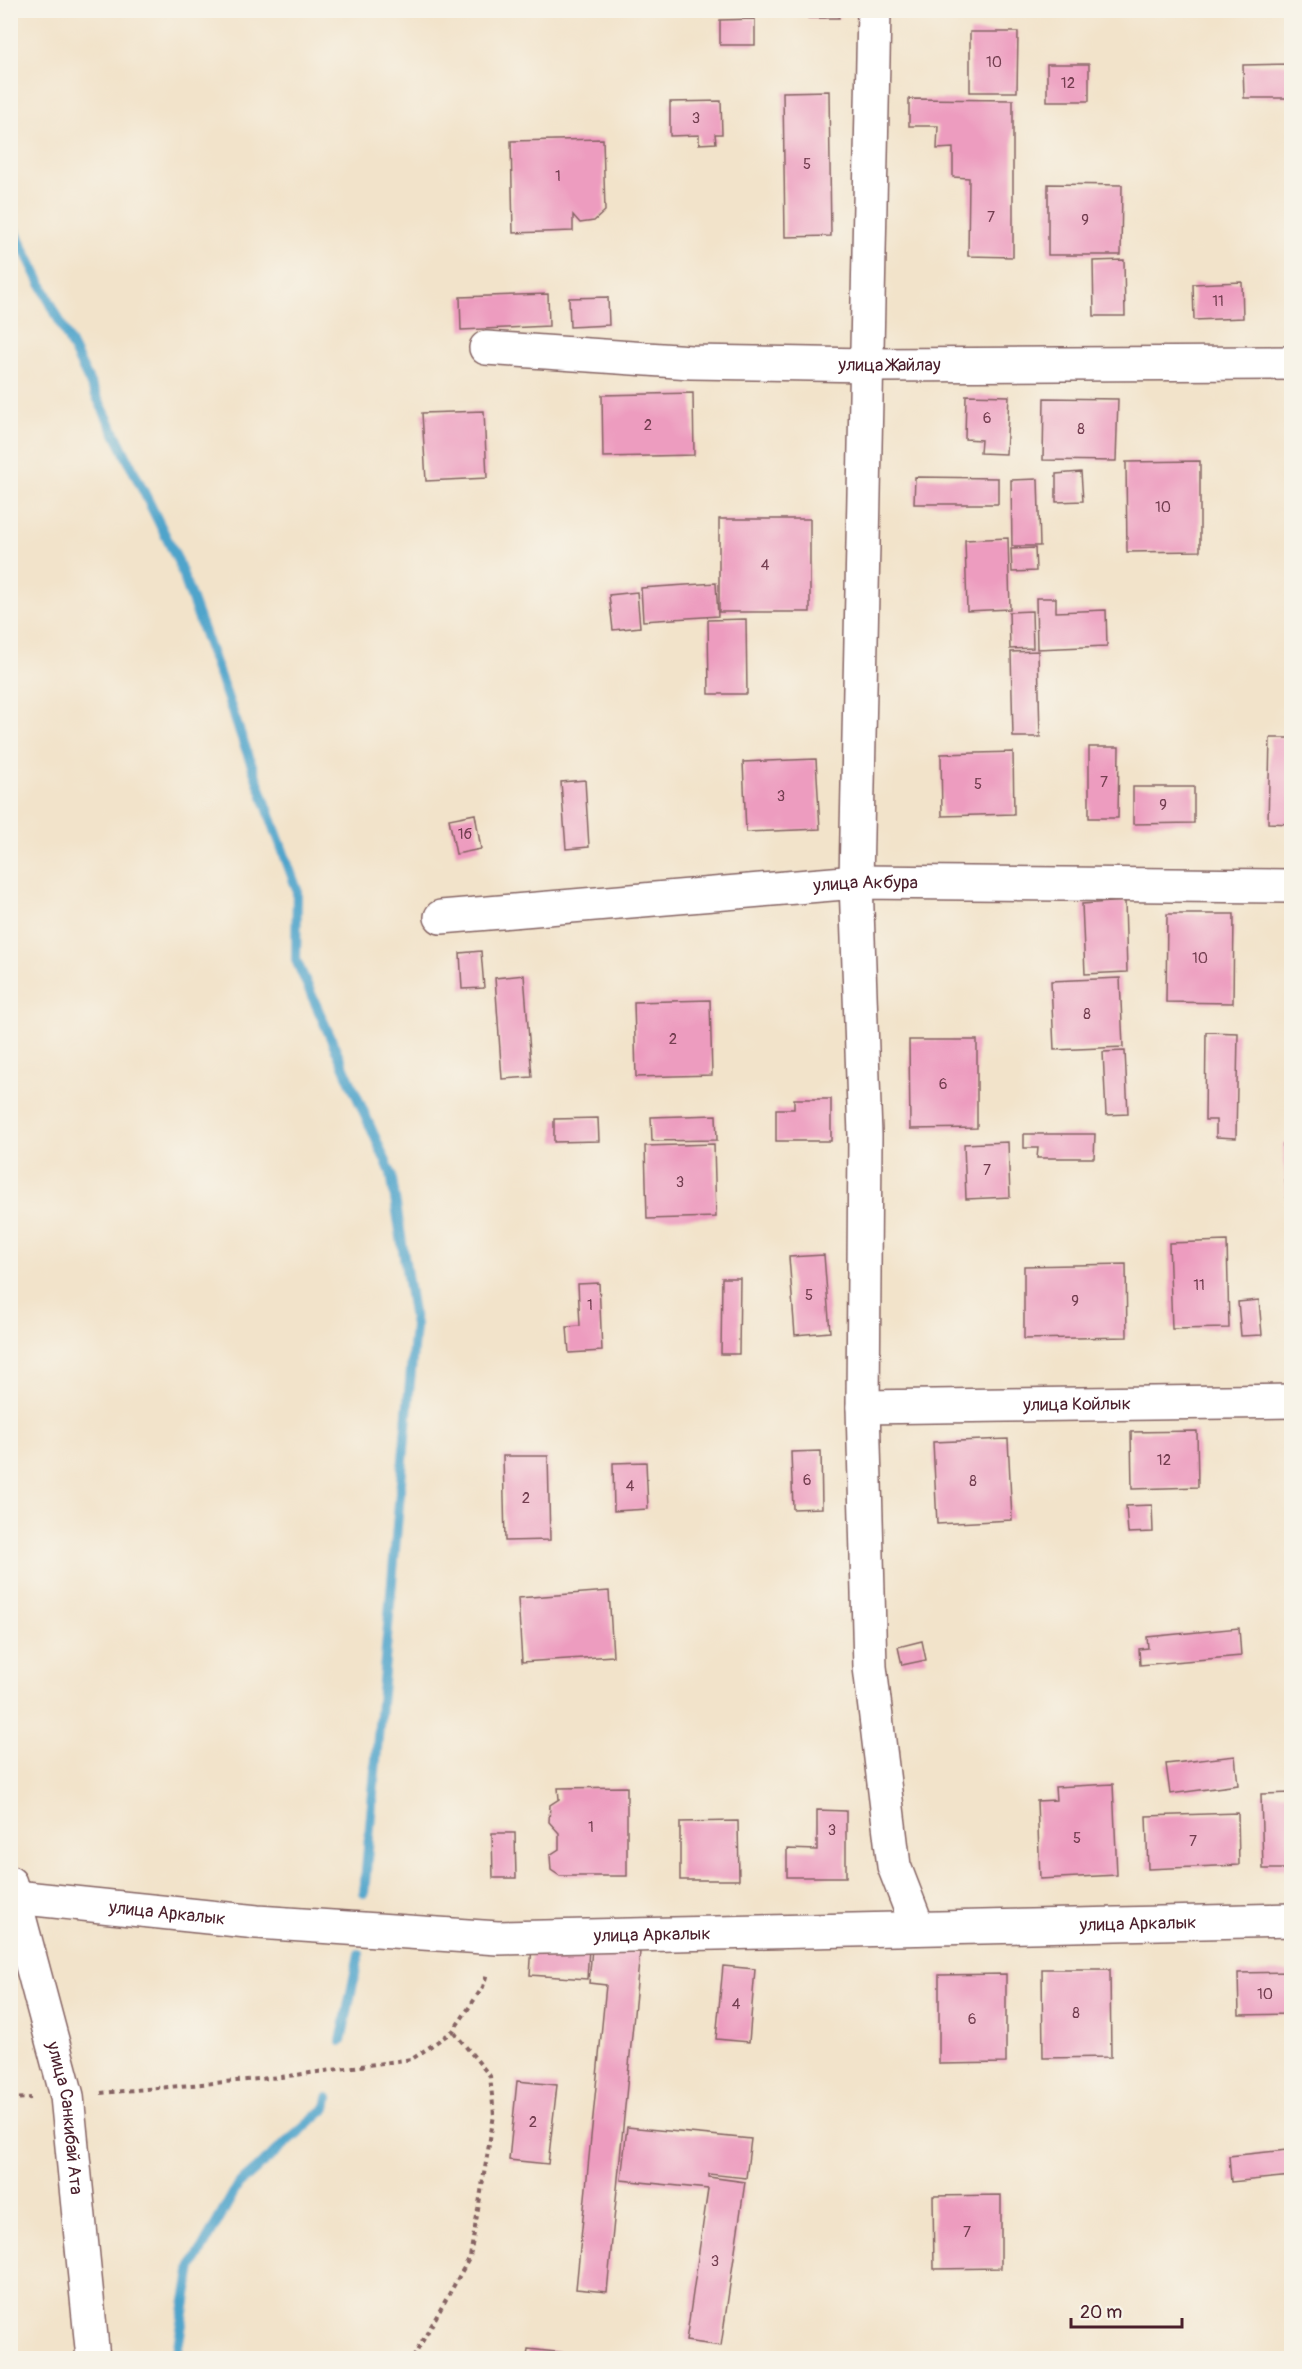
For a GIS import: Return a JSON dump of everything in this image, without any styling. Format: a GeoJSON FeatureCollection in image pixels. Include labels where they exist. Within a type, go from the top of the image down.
{"type":"FeatureCollection","features":[{"type":"Feature","properties":{"kind":"street"},"geometry":{"type":"LineString","coordinates":[[874,10],[856,882],[865,1135],[862,1407],[870,1667],[894,1866],[918,1928]]}},
{"type":"Feature","properties":{"kind":"street","name":"улица Жайлау"},"geometry":{"type":"LineString","coordinates":[[486,348],[691,362],[868,365],[1292,363]]}},
{"type":"Feature","properties":{"kind":"street","name":"улица Акбура"},"geometry":{"type":"LineString","coordinates":[[441,917],[856,882],[1292,886]]}},
{"type":"Feature","properties":{"kind":"street","name":"улица Койлык"},"geometry":{"type":"LineString","coordinates":[[862,1407],[1292,1401]]}},
{"type":"Feature","properties":{"kind":"street","name":"улица Аркалык"},"geometry":{"type":"LineString","coordinates":[[13,1890],[257,1922],[498,1938],[1292,1920]]}},
{"type":"Feature","properties":{"kind":"street","name":"улица Санкибай Ата"},"geometry":{"type":"LineString","coordinates":[[13,1890],[67,2096],[93,2358]]}},
{"type":"Feature","properties":{"kind":"path"},"geometry":{"type":"LineString","coordinates":[[67,2096],[281,2078],[412,2059],[453,2031],[483,1987],[498,1938]]}},
{"type":"Feature","properties":{"kind":"path"},"geometry":{"type":"LineString","coordinates":[[413,2358],[470,2257],[494,2115],[490,2076],[453,2031]]}},
{"type":"Feature","properties":{"kind":"building"},"geometry":{"type":"Polygon","coordinates":[[[808,10],[839,10],[839,18],[808,18],[808,10]]]}},
{"type":"Feature","properties":{"kind":"building"},"geometry":{"type":"Polygon","coordinates":[[[755,19],[755,45],[720,45],[720,20],[755,19]]]}},
{"type":"Feature","properties":{"kind":"building"},"geometry":{"type":"Polygon","coordinates":[[[970,32],[1018,32],[1017,92],[970,92],[970,32]]]}},
{"type":"Feature","properties":{"kind":"building"},"geometry":{"type":"Polygon","coordinates":[[[1047,64],[1089,64],[1089,101],[1047,101],[1047,64]]]}},
{"type":"Feature","properties":{"kind":"building"},"geometry":{"type":"Polygon","coordinates":[[[1292,64],[1292,98],[1244,98],[1243,65],[1292,64]]]}},
{"type":"Feature","properties":{"kind":"building"},"geometry":{"type":"Polygon","coordinates":[[[829,91],[831,236],[785,237],[783,92],[829,91]]]}},
{"type":"Feature","properties":{"kind":"building"},"geometry":{"type":"Polygon","coordinates":[[[909,99],[1013,100],[1013,257],[968,256],[969,178],[953,177],[953,148],[937,149],[938,126],[909,126],[909,99]]]}},
{"type":"Feature","properties":{"kind":"building"},"geometry":{"type":"Polygon","coordinates":[[[721,101],[722,134],[715,134],[716,143],[699,144],[699,135],[670,136],[670,102],[721,101]]]}},
{"type":"Feature","properties":{"kind":"building"},"geometry":{"type":"Polygon","coordinates":[[[603,139],[605,211],[594,221],[580,223],[573,215],[573,231],[513,233],[511,141],[603,139]]]}},
{"type":"Feature","properties":{"kind":"building"},"geometry":{"type":"Polygon","coordinates":[[[1048,184],[1122,185],[1121,255],[1048,255],[1048,184]]]}},
{"type":"Feature","properties":{"kind":"building"},"geometry":{"type":"Polygon","coordinates":[[[1124,260],[1125,316],[1094,316],[1093,261],[1124,260]]]}},
{"type":"Feature","properties":{"kind":"building"},"geometry":{"type":"Polygon","coordinates":[[[1242,282],[1243,318],[1194,320],[1193,284],[1242,282]]]}},
{"type":"Feature","properties":{"kind":"building"},"geometry":{"type":"Polygon","coordinates":[[[548,294],[549,326],[461,330],[460,297],[548,294]]]}},
{"type":"Feature","properties":{"kind":"building"},"geometry":{"type":"Polygon","coordinates":[[[608,297],[609,325],[570,327],[569,298],[608,297]]]}},
{"type":"Feature","properties":{"kind":"building"},"geometry":{"type":"Polygon","coordinates":[[[693,393],[694,455],[603,457],[602,395],[693,393]]]}},
{"type":"Feature","properties":{"kind":"building"},"geometry":{"type":"Polygon","coordinates":[[[966,395],[1009,396],[1006,454],[980,453],[981,440],[965,439],[966,395]]]}},
{"type":"Feature","properties":{"kind":"building"},"geometry":{"type":"Polygon","coordinates":[[[1044,398],[1118,399],[1116,461],[1043,460],[1044,398]]]}},
{"type":"Feature","properties":{"kind":"building"},"geometry":{"type":"Polygon","coordinates":[[[484,411],[487,478],[426,481],[422,413],[484,411]]]}},
{"type":"Feature","properties":{"kind":"building"},"geometry":{"type":"Polygon","coordinates":[[[1200,461],[1200,551],[1127,552],[1126,462],[1200,461]]]}},
{"type":"Feature","properties":{"kind":"building"},"geometry":{"type":"Polygon","coordinates":[[[1081,472],[1083,501],[1056,502],[1056,474],[1081,472]]]}},
{"type":"Feature","properties":{"kind":"building"},"geometry":{"type":"Polygon","coordinates":[[[915,477],[998,478],[998,504],[914,504],[915,477]]]}},
{"type":"Feature","properties":{"kind":"building"},"geometry":{"type":"Polygon","coordinates":[[[1038,479],[1040,546],[1012,546],[1011,480],[1038,479]]]}},
{"type":"Feature","properties":{"kind":"building"},"geometry":{"type":"Polygon","coordinates":[[[719,519],[810,519],[810,612],[719,612],[719,519]]]}},
{"type":"Feature","properties":{"kind":"building"},"geometry":{"type":"Polygon","coordinates":[[[1008,538],[1010,609],[967,611],[965,540],[1008,538]]]}},
{"type":"Feature","properties":{"kind":"building"},"geometry":{"type":"Polygon","coordinates":[[[1035,548],[1036,571],[1012,572],[1011,549],[1035,548]]]}},
{"type":"Feature","properties":{"kind":"building"},"geometry":{"type":"Polygon","coordinates":[[[716,583],[718,616],[643,621],[641,588],[716,583]]]}},
{"type":"Feature","properties":{"kind":"building"},"geometry":{"type":"Polygon","coordinates":[[[637,592],[640,627],[613,630],[609,595],[637,592]]]}},
{"type":"Feature","properties":{"kind":"building"},"geometry":{"type":"Polygon","coordinates":[[[1036,598],[1056,598],[1056,612],[1106,610],[1107,646],[1037,649],[1036,598]]]}},
{"type":"Feature","properties":{"kind":"building"},"geometry":{"type":"Polygon","coordinates":[[[1032,611],[1033,648],[1010,649],[1009,612],[1032,611]]]}},
{"type":"Feature","properties":{"kind":"building"},"geometry":{"type":"Polygon","coordinates":[[[746,619],[747,694],[709,694],[708,620],[746,619]]]}},
{"type":"Feature","properties":{"kind":"building"},"geometry":{"type":"Polygon","coordinates":[[[1038,651],[1040,737],[1013,737],[1011,652],[1038,651]]]}},
{"type":"Feature","properties":{"kind":"building"},"geometry":{"type":"Polygon","coordinates":[[[1270,738],[1292,738],[1292,824],[1268,823],[1270,738]]]}},
{"type":"Feature","properties":{"kind":"building"},"geometry":{"type":"Polygon","coordinates":[[[1089,747],[1119,747],[1118,818],[1089,818],[1089,747]]]}},
{"type":"Feature","properties":{"kind":"building"},"geometry":{"type":"Polygon","coordinates":[[[1013,752],[1014,814],[942,816],[941,754],[1013,752]]]}},
{"type":"Feature","properties":{"kind":"building"},"geometry":{"type":"Polygon","coordinates":[[[816,759],[820,829],[746,832],[743,762],[816,759]]]}},
{"type":"Feature","properties":{"kind":"building"},"geometry":{"type":"Polygon","coordinates":[[[585,780],[589,847],[566,849],[561,782],[585,780]]]}},
{"type":"Feature","properties":{"kind":"building"},"geometry":{"type":"Polygon","coordinates":[[[1133,787],[1194,787],[1194,823],[1133,824],[1133,787]]]}},
{"type":"Feature","properties":{"kind":"building"},"geometry":{"type":"Polygon","coordinates":[[[475,814],[481,849],[456,854],[449,819],[475,814]]]}},
{"type":"Feature","properties":{"kind":"building"},"geometry":{"type":"Polygon","coordinates":[[[1125,901],[1127,972],[1085,974],[1082,904],[1125,901]]]}},
{"type":"Feature","properties":{"kind":"building"},"geometry":{"type":"Polygon","coordinates":[[[1167,914],[1234,914],[1233,1003],[1166,1002],[1167,914]]]}},
{"type":"Feature","properties":{"kind":"building"},"geometry":{"type":"Polygon","coordinates":[[[481,951],[484,988],[462,989],[460,953],[481,951]]]}},
{"type":"Feature","properties":{"kind":"building"},"geometry":{"type":"Polygon","coordinates":[[[524,975],[532,1077],[502,1079],[495,978],[524,975]]]}},
{"type":"Feature","properties":{"kind":"building"},"geometry":{"type":"Polygon","coordinates":[[[1120,978],[1123,1047],[1054,1050],[1051,981],[1120,978]]]}},
{"type":"Feature","properties":{"kind":"building"},"geometry":{"type":"Polygon","coordinates":[[[710,1000],[712,1075],[636,1077],[634,1002],[710,1000]]]}},
{"type":"Feature","properties":{"kind":"building"},"geometry":{"type":"Polygon","coordinates":[[[1206,1032],[1238,1033],[1236,1138],[1216,1137],[1216,1120],[1205,1120],[1206,1032]]]}},
{"type":"Feature","properties":{"kind":"building"},"geometry":{"type":"Polygon","coordinates":[[[909,1040],[977,1040],[977,1128],[910,1129],[909,1040]]]}},
{"type":"Feature","properties":{"kind":"building"},"geometry":{"type":"Polygon","coordinates":[[[1125,1051],[1128,1114],[1106,1115],[1103,1052],[1125,1051]]]}},
{"type":"Feature","properties":{"kind":"building"},"geometry":{"type":"Polygon","coordinates":[[[794,1099],[831,1099],[831,1141],[776,1141],[776,1109],[794,1109],[794,1099]]]}},
{"type":"Feature","properties":{"kind":"building"},"geometry":{"type":"Polygon","coordinates":[[[716,1115],[717,1140],[652,1141],[651,1117],[716,1115]]]}},
{"type":"Feature","properties":{"kind":"building"},"geometry":{"type":"Polygon","coordinates":[[[598,1118],[599,1141],[554,1142],[554,1119],[598,1118]]]}},
{"type":"Feature","properties":{"kind":"building"},"geometry":{"type":"Polygon","coordinates":[[[1024,1134],[1095,1134],[1094,1158],[1037,1158],[1038,1148],[1024,1148],[1024,1134]]]}},
{"type":"Feature","properties":{"kind":"building"},"geometry":{"type":"Polygon","coordinates":[[[1008,1142],[1010,1197],[966,1199],[964,1144],[1008,1142]]]}},
{"type":"Feature","properties":{"kind":"building"},"geometry":{"type":"Polygon","coordinates":[[[1292,1143],[1292,1204],[1287,1204],[1283,1144],[1292,1143]]]}},
{"type":"Feature","properties":{"kind":"building"},"geometry":{"type":"Polygon","coordinates":[[[714,1144],[716,1217],[647,1219],[645,1146],[714,1144]]]}},
{"type":"Feature","properties":{"kind":"building"},"geometry":{"type":"Polygon","coordinates":[[[1227,1241],[1229,1328],[1172,1329],[1169,1243],[1227,1241]]]}},
{"type":"Feature","properties":{"kind":"building"},"geometry":{"type":"Polygon","coordinates":[[[824,1255],[830,1332],[795,1335],[789,1257],[824,1255]]]}},
{"type":"Feature","properties":{"kind":"building"},"geometry":{"type":"Polygon","coordinates":[[[1126,1264],[1127,1337],[1024,1339],[1024,1266],[1126,1264]]]}},
{"type":"Feature","properties":{"kind":"building"},"geometry":{"type":"Polygon","coordinates":[[[722,1278],[740,1278],[739,1354],[721,1354],[722,1278]]]}},
{"type":"Feature","properties":{"kind":"building"},"geometry":{"type":"Polygon","coordinates":[[[599,1283],[602,1351],[569,1353],[567,1327],[580,1326],[578,1284],[599,1283]]]}},
{"type":"Feature","properties":{"kind":"building"},"geometry":{"type":"Polygon","coordinates":[[[1259,1300],[1262,1335],[1241,1336],[1238,1302],[1259,1300]]]}},
{"type":"Feature","properties":{"kind":"building"},"geometry":{"type":"Polygon","coordinates":[[[1197,1431],[1198,1487],[1132,1489],[1131,1432],[1197,1431]]]}},
{"type":"Feature","properties":{"kind":"building"},"geometry":{"type":"Polygon","coordinates":[[[1008,1439],[1012,1520],[937,1524],[933,1442],[1008,1439]]]}},
{"type":"Feature","properties":{"kind":"building"},"geometry":{"type":"Polygon","coordinates":[[[821,1451],[822,1508],[793,1509],[791,1452],[821,1451]]]}},
{"type":"Feature","properties":{"kind":"building"},"geometry":{"type":"Polygon","coordinates":[[[503,1456],[548,1456],[550,1540],[505,1541],[503,1456]]]}},
{"type":"Feature","properties":{"kind":"building"},"geometry":{"type":"Polygon","coordinates":[[[646,1462],[648,1509],[614,1511],[613,1463],[646,1462]]]}},
{"type":"Feature","properties":{"kind":"building"},"geometry":{"type":"Polygon","coordinates":[[[1152,1505],[1153,1532],[1128,1533],[1126,1506],[1152,1505]]]}},
{"type":"Feature","properties":{"kind":"building"},"geometry":{"type":"Polygon","coordinates":[[[609,1591],[613,1656],[522,1662],[518,1598],[609,1591]]]}},
{"type":"Feature","properties":{"kind":"building"},"geometry":{"type":"Polygon","coordinates":[[[1239,1628],[1241,1656],[1140,1665],[1139,1649],[1148,1648],[1147,1637],[1239,1628]]]}},
{"type":"Feature","properties":{"kind":"building"},"geometry":{"type":"Polygon","coordinates":[[[922,1641],[926,1660],[902,1665],[898,1647],[922,1641]]]}},
{"type":"Feature","properties":{"kind":"building"},"geometry":{"type":"Polygon","coordinates":[[[1235,1756],[1238,1785],[1170,1794],[1166,1764],[1235,1756]]]}},
{"type":"Feature","properties":{"kind":"building"},"geometry":{"type":"Polygon","coordinates":[[[1113,1784],[1117,1875],[1040,1879],[1037,1801],[1056,1800],[1055,1787],[1113,1784]]]}},
{"type":"Feature","properties":{"kind":"building"},"geometry":{"type":"Polygon","coordinates":[[[627,1787],[627,1876],[560,1876],[551,1870],[550,1855],[559,1849],[559,1833],[549,1822],[550,1805],[559,1799],[558,1788],[627,1787]]]}},
{"type":"Feature","properties":{"kind":"building"},"geometry":{"type":"Polygon","coordinates":[[[1292,1793],[1292,1869],[1263,1869],[1261,1794],[1292,1793]]]}},
{"type":"Feature","properties":{"kind":"building"},"geometry":{"type":"Polygon","coordinates":[[[817,1810],[846,1811],[846,1877],[787,1877],[787,1849],[817,1850],[817,1810]]]}},
{"type":"Feature","properties":{"kind":"building"},"geometry":{"type":"Polygon","coordinates":[[[1238,1813],[1239,1865],[1148,1869],[1146,1816],[1238,1813]]]}},
{"type":"Feature","properties":{"kind":"building"},"geometry":{"type":"Polygon","coordinates":[[[738,1821],[739,1880],[680,1880],[680,1822],[738,1821]]]}},
{"type":"Feature","properties":{"kind":"building"},"geometry":{"type":"Polygon","coordinates":[[[492,1833],[515,1833],[516,1878],[493,1878],[492,1833]]]}},
{"type":"Feature","properties":{"kind":"building"},"geometry":{"type":"Polygon","coordinates":[[[532,1945],[589,1948],[587,1979],[530,1975],[532,1945]]]}},
{"type":"Feature","properties":{"kind":"building"},"geometry":{"type":"Polygon","coordinates":[[[592,1948],[640,1952],[607,2292],[576,2289],[606,1985],[589,1983],[592,1948]]]}},
{"type":"Feature","properties":{"kind":"building"},"geometry":{"type":"Polygon","coordinates":[[[723,1966],[755,1969],[749,2042],[716,2039],[723,1966]]]}},
{"type":"Feature","properties":{"kind":"building"},"geometry":{"type":"Polygon","coordinates":[[[1042,1969],[1110,1969],[1111,2057],[1043,2058],[1042,1969]]]}},
{"type":"Feature","properties":{"kind":"building"},"geometry":{"type":"Polygon","coordinates":[[[1292,1972],[1292,2014],[1239,2015],[1238,1973],[1292,1972]]]}},
{"type":"Feature","properties":{"kind":"building"},"geometry":{"type":"Polygon","coordinates":[[[1006,1974],[1006,2063],[939,2064],[939,1975],[1006,1974]]]}},
{"type":"Feature","properties":{"kind":"building"},"geometry":{"type":"Polygon","coordinates":[[[517,2081],[557,2085],[548,2164],[509,2160],[517,2081]]]}},
{"type":"Feature","properties":{"kind":"building"},"geometry":{"type":"Polygon","coordinates":[[[627,2127],[751,2139],[746,2178],[709,2174],[709,2177],[745,2182],[721,2346],[686,2341],[708,2189],[621,2180],[627,2127]]]}},
{"type":"Feature","properties":{"kind":"building"},"geometry":{"type":"Polygon","coordinates":[[[1287,2150],[1292,2154],[1292,2176],[1231,2182],[1229,2156],[1287,2150]]]}},
{"type":"Feature","properties":{"kind":"building"},"geometry":{"type":"Polygon","coordinates":[[[1001,2195],[1001,2268],[934,2269],[933,2196],[1001,2195]]]}},
{"type":"Feature","properties":{"kind":"building"},"geometry":{"type":"Polygon","coordinates":[[[528,2349],[603,2357],[603,2358],[527,2358],[528,2349]]]}},
{"type":"Feature","properties":{"kind":"waterway"},"geometry":{"type":"LineString","coordinates":[[10,221],[178,561],[297,890],[296,960],[391,1173],[415,1326],[364,1893]]}},
{"type":"Feature","properties":{"kind":"waterway"},"geometry":{"type":"LineString","coordinates":[[341,2041],[359,1954]]}},
{"type":"Feature","properties":{"kind":"waterway"},"geometry":{"type":"LineString","coordinates":[[176,2358],[192,2267],[238,2185],[326,2108],[328,2098]]}}]}
